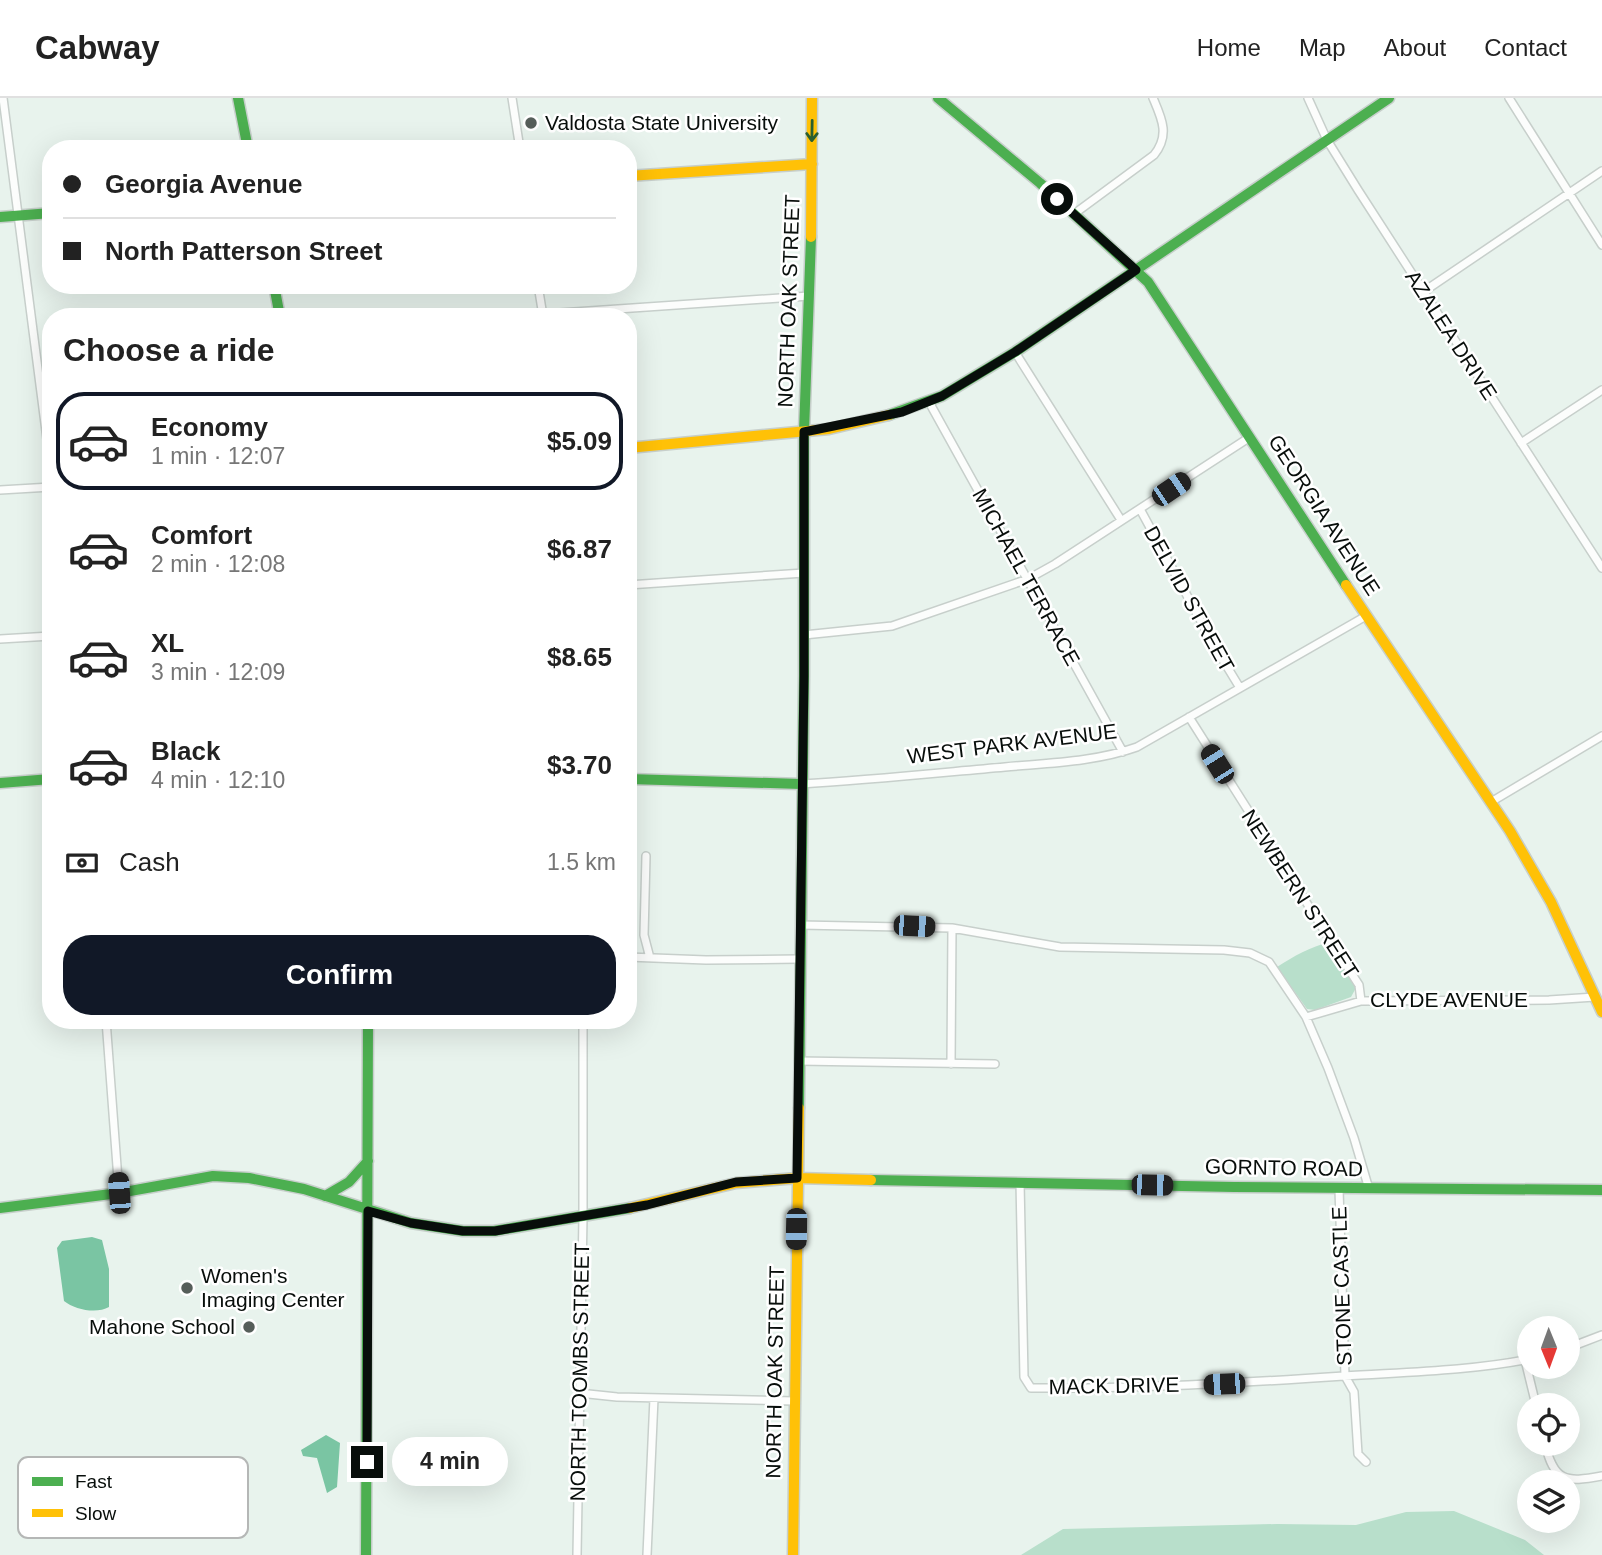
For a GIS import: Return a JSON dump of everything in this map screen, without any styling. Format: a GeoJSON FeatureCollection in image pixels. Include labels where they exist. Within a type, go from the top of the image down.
{"type":"FeatureCollection","features":[{"type":"Feature","properties":{"kind":"street"},"geometry":{"type":"LineString","coordinates":[[3,98],[42,400]]}},
{"type":"Feature","properties":{"kind":"street"},"geometry":{"type":"LineString","coordinates":[[238,98],[246,140]]}},
{"type":"Feature","properties":{"kind":"street"},"geometry":{"type":"LineString","coordinates":[[512,98],[519,140]]}},
{"type":"Feature","properties":{"kind":"street","name":"NORTH OAK STREET"},"geometry":{"type":"LineString","coordinates":[[793,1555],[804,432],[813,98]]}},
{"type":"Feature","properties":{"kind":"street","name":"GEORGIA AVENUE"},"geometry":{"type":"LineString","coordinates":[[939,98],[1074,214],[1148,282],[1491,802],[1551,902],[1602,1012]]}},
{"type":"Feature","properties":{"kind":"street"},"geometry":{"type":"LineString","coordinates":[[1074,214],[1160,148],[1165,135],[1153,98]]}},
{"type":"Feature","properties":{"kind":"street","name":"AZALEA DRIVE"},"geometry":{"type":"LineString","coordinates":[[1308,98],[1328,140],[1423,292],[1602,568]]}},
{"type":"Feature","properties":{"kind":"street"},"geometry":{"type":"LineString","coordinates":[[637,448],[804,432],[902,412],[929,402],[1015,352],[1389,98]]}},
{"type":"Feature","properties":{"kind":"street"},"geometry":{"type":"LineString","coordinates":[[1509,98],[1602,245]]}},
{"type":"Feature","properties":{"kind":"street"},"geometry":{"type":"LineString","coordinates":[[637,175],[812,164]]}},
{"type":"Feature","properties":{"kind":"street"},"geometry":{"type":"LineString","coordinates":[[1423,292],[1602,171]]}},
{"type":"Feature","properties":{"kind":"street"},"geometry":{"type":"LineString","coordinates":[[0,217],[42,214]]}},
{"type":"Feature","properties":{"kind":"street"},"geometry":{"type":"LineString","coordinates":[[637,309],[809,296]]}},
{"type":"Feature","properties":{"kind":"street","name":"DELVID STREET"},"geometry":{"type":"LineString","coordinates":[[1015,352],[1121,520]]}},
{"type":"Feature","properties":{"kind":"street"},"geometry":{"type":"LineString","coordinates":[[1521,443],[1602,390]]}},
{"type":"Feature","properties":{"kind":"street","name":"MICHAEL TERRACE"},"geometry":{"type":"LineString","coordinates":[[929,402],[1123,752]]}},
{"type":"Feature","properties":{"kind":"street"},"geometry":{"type":"LineString","coordinates":[[804,635],[892,626],[1028,579],[1250,437]]}},
{"type":"Feature","properties":{"kind":"street"},"geometry":{"type":"LineString","coordinates":[[0,490],[42,488]]}},
{"type":"Feature","properties":{"kind":"street","name":"DELVID STREET"},"geometry":{"type":"LineString","coordinates":[[1140,509],[1214,647],[1240,688]]}},
{"type":"Feature","properties":{"kind":"street"},"geometry":{"type":"LineString","coordinates":[[637,584],[804,573]]}},
{"type":"Feature","properties":{"kind":"street","name":"WEST PARK AVENUE"},"geometry":{"type":"LineString","coordinates":[[637,779],[801,784],[1105,757],[1137,747],[1366,616]]}},
{"type":"Feature","properties":{"kind":"street"},"geometry":{"type":"LineString","coordinates":[[0,639],[42,637]]}},
{"type":"Feature","properties":{"kind":"street","name":"NEWBERN STREET"},"geometry":{"type":"LineString","coordinates":[[1189,717],[1359,985],[1361,1001]]}},
{"type":"Feature","properties":{"kind":"street"},"geometry":{"type":"LineString","coordinates":[[1491,802],[1602,736]]}},
{"type":"Feature","properties":{"kind":"street"},"geometry":{"type":"LineString","coordinates":[[0,783],[42,780]]}},
{"type":"Feature","properties":{"kind":"street"},"geometry":{"type":"LineString","coordinates":[[646,856],[645,934],[650,958]]}},
{"type":"Feature","properties":{"kind":"street"},"geometry":{"type":"LineString","coordinates":[[800,925],[952,928],[1060,947],[1224,950],[1250,953],[1269,962],[1306,1017],[1354,1138],[1369,1189]]}},
{"type":"Feature","properties":{"kind":"street"},"geometry":{"type":"LineString","coordinates":[[951,1064],[952,928]]}},
{"type":"Feature","properties":{"kind":"street"},"geometry":{"type":"LineString","coordinates":[[637,957],[799,959]]}},
{"type":"Feature","properties":{"kind":"street","name":"CLYDE AVENUE"},"geometry":{"type":"LineString","coordinates":[[1306,1017],[1361,1001],[1549,1000],[1595,997]]}},
{"type":"Feature","properties":{"kind":"street"},"geometry":{"type":"LineString","coordinates":[[107,1029],[119,1193]]}},
{"type":"Feature","properties":{"kind":"street"},"geometry":{"type":"LineString","coordinates":[[366,1555],[368,1029]]}},
{"type":"Feature","properties":{"kind":"street","name":"NORTH TOOMBS STREET"},"geometry":{"type":"LineString","coordinates":[[577,1555],[583,1217],[583,1029]]}},
{"type":"Feature","properties":{"kind":"street"},"geometry":{"type":"LineString","coordinates":[[798,1061],[995,1064]]}},
{"type":"Feature","properties":{"kind":"street"},"geometry":{"type":"LineString","coordinates":[[325,1196],[345,1187],[368,1161]]}},
{"type":"Feature","properties":{"kind":"street","name":"GORNTO ROAD"},"geometry":{"type":"LineString","coordinates":[[0,1208],[119,1193],[213,1177],[249,1178],[304,1189],[411,1223],[463,1231],[495,1231],[583,1217],[647,1205],[736,1182],[797,1178],[1339,1189],[1602,1190]]}},
{"type":"Feature","properties":{"kind":"street","name":"MACK DRIVE"},"geometry":{"type":"LineString","coordinates":[[1020,1182],[1024,1377],[1031,1388],[1109,1389],[1345,1376],[1457,1368],[1517,1360]]}},
{"type":"Feature","properties":{"kind":"street","name":"STONE CASTLE"},"geometry":{"type":"LineString","coordinates":[[1339,1189],[1345,1376],[1354,1392],[1358,1454],[1366,1462]]}},
{"type":"Feature","properties":{"kind":"street"},"geometry":{"type":"LineString","coordinates":[[1580,1343],[1602,1335]]}},
{"type":"Feature","properties":{"kind":"street"},"geometry":{"type":"LineString","coordinates":[[579,1393],[654,1398],[794,1401]]}},
{"type":"Feature","properties":{"kind":"street"},"geometry":{"type":"LineString","coordinates":[[647,1555],[654,1398]]}},
{"type":"Feature","properties":{"kind":"street"},"geometry":{"type":"LineString","coordinates":[[1548,1456],[1550,1465],[1560,1475],[1581,1479],[1602,1476]]}},
{"type":"Feature","properties":{"kind":"shaded area"},"geometry":{"type":"Polygon","coordinates":[[[1330,942],[1357,986],[1351,997],[1315,1010],[1307,1009],[1277,967],[1302,952],[1330,942]]]}},
{"type":"Feature","properties":{"kind":"shaded area"},"geometry":{"type":"Polygon","coordinates":[[[92,1237],[102,1240],[109,1269],[109,1307],[92,1311],[80,1309],[64,1301],[57,1248],[62,1241],[92,1237]]]}},
{"type":"Feature","properties":{"kind":"shaded area"},"geometry":{"type":"Polygon","coordinates":[[[326,1435],[340,1443],[337,1487],[327,1493],[317,1458],[303,1456],[301,1450],[326,1435]]]}},
{"type":"Feature","properties":{"kind":"shaded area"},"geometry":{"type":"Polygon","coordinates":[[[1454,1511],[1525,1540],[1544,1555],[1021,1555],[1063,1529],[1356,1525],[1406,1512],[1454,1511]]]}},
{"type":"Feature","properties":{"kind":"traffic: fast"},"geometry":{"type":"LineString","coordinates":[[238,98],[246,140]]}},
{"type":"Feature","properties":{"kind":"traffic: fast"},"geometry":{"type":"LineString","coordinates":[[938,98],[1040,183],[1148,282],[1346,585]]}},
{"type":"Feature","properties":{"kind":"traffic: fast"},"geometry":{"type":"LineString","coordinates":[[889,415],[942,396],[1015,352],[1389,98]]}},
{"type":"Feature","properties":{"kind":"traffic: fast"},"geometry":{"type":"LineString","coordinates":[[0,217],[42,214]]}},
{"type":"Feature","properties":{"kind":"traffic: fast"},"geometry":{"type":"LineString","coordinates":[[799,1108],[804,432],[811,237]]}},
{"type":"Feature","properties":{"kind":"traffic: fast"},"geometry":{"type":"LineString","coordinates":[[276,294],[278,308]]}},
{"type":"Feature","properties":{"kind":"traffic: fast"},"geometry":{"type":"LineString","coordinates":[[637,779],[801,784]]}},
{"type":"Feature","properties":{"kind":"traffic: fast"},"geometry":{"type":"LineString","coordinates":[[0,783],[42,780]]}},
{"type":"Feature","properties":{"kind":"traffic: fast"},"geometry":{"type":"LineString","coordinates":[[366,1555],[368,1029]]}},
{"type":"Feature","properties":{"kind":"traffic: fast"},"geometry":{"type":"LineString","coordinates":[[325,1196],[349,1182],[368,1161]]}},
{"type":"Feature","properties":{"kind":"traffic: fast"},"geometry":{"type":"LineString","coordinates":[[0,1208],[119,1193],[213,1176],[249,1178],[304,1189],[411,1223],[463,1231],[494,1231],[630,1208]]}},
{"type":"Feature","properties":{"kind":"traffic: fast"},"geometry":{"type":"LineString","coordinates":[[871,1180],[1602,1190]]}},
{"type":"Feature","properties":{"kind":"traffic: slow"},"geometry":{"type":"LineString","coordinates":[[811,237],[812,98]]}},
{"type":"Feature","properties":{"kind":"traffic: slow"},"geometry":{"type":"LineString","coordinates":[[637,175],[812,164]]}},
{"type":"Feature","properties":{"kind":"traffic: slow"},"geometry":{"type":"LineString","coordinates":[[637,447],[829,429],[889,415]]}},
{"type":"Feature","properties":{"kind":"traffic: slow"},"geometry":{"type":"LineString","coordinates":[[1346,585],[1510,831],[1551,902],[1602,1012]]}},
{"type":"Feature","properties":{"kind":"traffic: slow"},"geometry":{"type":"LineString","coordinates":[[793,1555],[799,1108]]}},
{"type":"Feature","properties":{"kind":"traffic: slow"},"geometry":{"type":"LineString","coordinates":[[630,1208],[736,1183],[797,1178],[871,1180]]}},
{"type":"Feature","properties":{"kind":"place","name":"Valdosta State University"},"geometry":{"type":"Point","coordinates":[531,123]}},
{"type":"Feature","properties":{"kind":"place","name":"Women's Imaging Center"},"geometry":{"type":"Point","coordinates":[187,1288]}},
{"type":"Feature","properties":{"kind":"place","name":"Mahone School"},"geometry":{"type":"Point","coordinates":[249,1327]}},
{"type":"Feature","properties":{"kind":"route"},"geometry":{"type":"LineString","coordinates":[[367,1462],[368,1211],[411,1223],[463,1231],[495,1231],[647,1205],[736,1182],[797,1178],[804,676],[804,432],[902,412],[942,396],[1015,352],[1136,270],[1057,199]]}}]}
